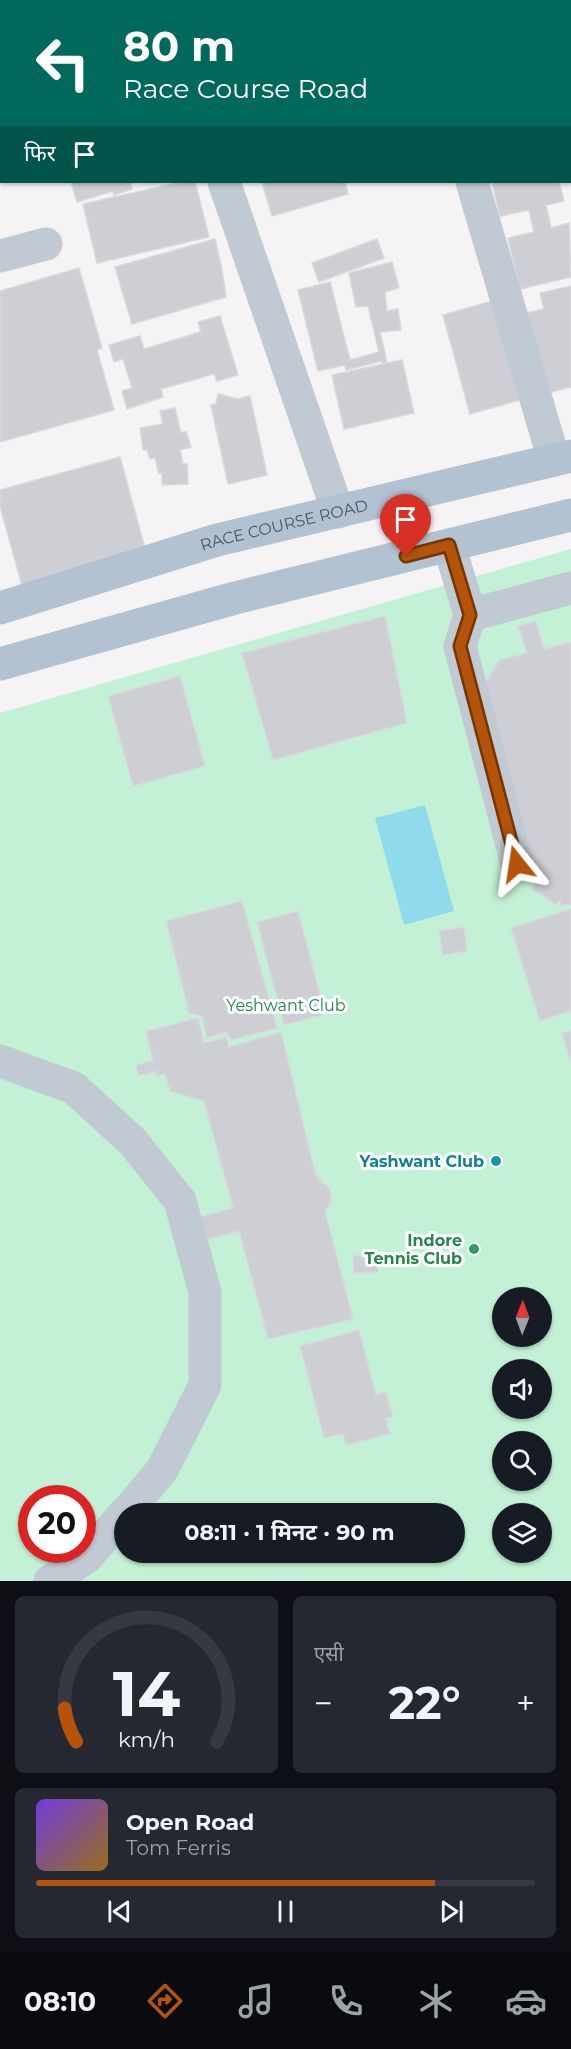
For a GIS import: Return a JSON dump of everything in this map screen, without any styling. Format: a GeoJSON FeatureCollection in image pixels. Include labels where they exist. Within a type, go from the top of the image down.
{"type":"FeatureCollection","features":[{"type":"Feature","properties":{"kind":"main road","name":"RACE COURSE ROAD"},"geometry":{"type":"LineString","coordinates":[[0,606],[217,540],[562,458]]}},
{"type":"Feature","properties":{"kind":"main road"},"geometry":{"type":"LineString","coordinates":[[0,664],[235,598],[571,515]]}},
{"type":"Feature","properties":{"kind":"street"},"geometry":{"type":"LineString","coordinates":[[224,183],[338,512]]}},
{"type":"Feature","properties":{"kind":"street"},"geometry":{"type":"LineString","coordinates":[[472,183],[562,458]]}},
{"type":"Feature","properties":{"kind":"street"},"geometry":{"type":"LineString","coordinates":[[0,256],[46,244]]}},
{"type":"Feature","properties":{"kind":"street"},"geometry":{"type":"LineString","coordinates":[[449,545],[470,615],[460,646],[517,864]]}},
{"type":"Feature","properties":{"kind":"street"},"geometry":{"type":"LineString","coordinates":[[470,615],[571,588]]}},
{"type":"Feature","properties":{"kind":"street"},"geometry":{"type":"LineString","coordinates":[[0,1061],[74,1088],[133,1142],[180,1201],[205,1292],[205,1385],[162,1470],[134,1503]]}},
{"type":"Feature","properties":{"kind":"street"},"geometry":{"type":"LineString","coordinates":[[50,1581],[87,1557],[114,1526]]}},
{"type":"Feature","properties":{"kind":"green space","name":"Yeshwant Club"},"geometry":{"type":"Polygon","coordinates":[[[571,549],[571,1581],[0,1581],[0,713],[571,549]]]}},
{"type":"Feature","properties":{"kind":"water"},"geometry":{"type":"Polygon","coordinates":[[[425,805],[454,911],[404,925],[375,818],[425,805]]]}},
{"type":"Feature","properties":{"kind":"building"},"geometry":{"type":"Polygon","coordinates":[[[71,183],[130,183],[132,189],[114,195],[113,191],[77,202],[71,183]]]}},
{"type":"Feature","properties":{"kind":"building"},"geometry":{"type":"Polygon","coordinates":[[[177,183],[195,183],[209,237],[97,263],[83,204],[177,183]]]}},
{"type":"Feature","properties":{"kind":"building"},"geometry":{"type":"Polygon","coordinates":[[[262,183],[345,183],[348,194],[272,216],[262,183]]]}},
{"type":"Feature","properties":{"kind":"building"},"geometry":{"type":"Polygon","coordinates":[[[492,183],[559,183],[564,201],[546,205],[551,228],[569,223],[571,277],[520,289],[508,238],[534,232],[529,210],[500,216],[492,183]]]}},
{"type":"Feature","properties":{"kind":"building"},"geometry":{"type":"Polygon","coordinates":[[[215,239],[226,297],[132,324],[115,267],[215,239]]]}},
{"type":"Feature","properties":{"kind":"building"},"geometry":{"type":"Polygon","coordinates":[[[377,239],[384,258],[319,282],[312,263],[377,239]]]}},
{"type":"Feature","properties":{"kind":"building"},"geometry":{"type":"Polygon","coordinates":[[[392,262],[399,288],[385,292],[387,311],[398,309],[401,330],[380,332],[387,362],[382,363],[382,361],[346,370],[345,365],[318,371],[298,290],[330,282],[350,360],[379,352],[368,306],[356,307],[349,273],[392,262]]]}},
{"type":"Feature","properties":{"kind":"building"},"geometry":{"type":"Polygon","coordinates":[[[79,268],[102,348],[97,350],[114,410],[0,442],[0,291],[79,268]]]}},
{"type":"Feature","properties":{"kind":"building"},"geometry":{"type":"Polygon","coordinates":[[[571,286],[571,387],[543,394],[523,314],[544,309],[540,293],[571,286]]]}},
{"type":"Feature","properties":{"kind":"building"},"geometry":{"type":"Polygon","coordinates":[[[496,300],[523,399],[470,414],[443,315],[496,300]]]}},
{"type":"Feature","properties":{"kind":"building"},"geometry":{"type":"Polygon","coordinates":[[[220,316],[238,375],[217,381],[214,374],[161,389],[163,397],[127,409],[122,391],[132,388],[123,359],[114,362],[109,345],[140,336],[144,349],[201,332],[198,322],[220,316]]]}},
{"type":"Feature","properties":{"kind":"building"},"geometry":{"type":"Polygon","coordinates":[[[402,360],[414,413],[344,429],[332,375],[402,360]]]}},
{"type":"Feature","properties":{"kind":"building"},"geometry":{"type":"Polygon","coordinates":[[[218,394],[238,399],[250,396],[267,475],[228,484],[211,405],[216,404],[218,394]]]}},
{"type":"Feature","properties":{"kind":"building"},"geometry":{"type":"Polygon","coordinates":[[[175,408],[181,433],[186,431],[191,447],[180,450],[183,464],[187,464],[188,484],[162,485],[162,473],[159,474],[155,458],[150,459],[147,450],[143,450],[140,428],[163,424],[160,411],[175,408]]]}},
{"type":"Feature","properties":{"kind":"building"},"geometry":{"type":"Polygon","coordinates":[[[120,457],[147,556],[23,589],[0,506],[0,490],[120,457]]]}},
{"type":"Feature","properties":{"kind":"building"},"geometry":{"type":"Polygon","coordinates":[[[385,616],[407,723],[273,760],[242,653],[385,616]]]}},
{"type":"Feature","properties":{"kind":"building"},"geometry":{"type":"Polygon","coordinates":[[[536,621],[544,649],[571,642],[571,904],[561,906],[560,900],[556,905],[533,891],[534,882],[484,684],[500,660],[527,653],[518,626],[536,621]]]}},
{"type":"Feature","properties":{"kind":"building"},"geometry":{"type":"Polygon","coordinates":[[[180,676],[205,766],[133,786],[108,696],[180,676]]]}},
{"type":"Feature","properties":{"kind":"building"},"geometry":{"type":"Polygon","coordinates":[[[242,901],[277,1028],[231,1040],[227,1032],[207,1038],[202,1016],[189,1013],[166,921],[242,901]]]}},
{"type":"Feature","properties":{"kind":"building"},"geometry":{"type":"Polygon","coordinates":[[[571,909],[571,1011],[540,1021],[511,928],[571,909]]]}},
{"type":"Feature","properties":{"kind":"building"},"geometry":{"type":"Polygon","coordinates":[[[298,911],[325,1014],[284,1025],[257,922],[298,911]]]}},
{"type":"Feature","properties":{"kind":"building"},"geometry":{"type":"Polygon","coordinates":[[[464,927],[467,951],[443,955],[439,931],[464,927]]]}},
{"type":"Feature","properties":{"kind":"building"},"geometry":{"type":"Polygon","coordinates":[[[198,1018],[204,1043],[226,1037],[229,1047],[281,1032],[316,1176],[330,1189],[331,1202],[325,1211],[353,1319],[268,1339],[239,1231],[206,1240],[199,1217],[233,1208],[204,1101],[170,1091],[171,1086],[169,1087],[165,1074],[157,1076],[156,1071],[139,1076],[136,1065],[153,1061],[146,1031],[198,1018]]]}},
{"type":"Feature","properties":{"kind":"building"},"geometry":{"type":"Polygon","coordinates":[[[571,1031],[571,1064],[562,1033],[571,1031]]]}},
{"type":"Feature","properties":{"kind":"building"},"geometry":{"type":"Polygon","coordinates":[[[377,1255],[378,1272],[354,1273],[353,1256],[377,1255]]]}},
{"type":"Feature","properties":{"kind":"building"},"geometry":{"type":"Polygon","coordinates":[[[359,1330],[376,1395],[386,1392],[393,1417],[386,1418],[390,1434],[346,1445],[343,1434],[324,1438],[300,1346],[359,1330]]]}},
{"type":"Feature","properties":{"kind":"place","name":"Yashwant Club"},"geometry":{"type":"Point","coordinates":[496,1161]}},
{"type":"Feature","properties":{"kind":"place","name":"Indore Tennis Club"},"geometry":{"type":"Point","coordinates":[474,1249]}},
{"type":"Feature","properties":{"kind":"route"},"geometry":{"type":"LineString","coordinates":[[406,556],[449,545],[470,615],[460,646],[517,864]]}}]}
